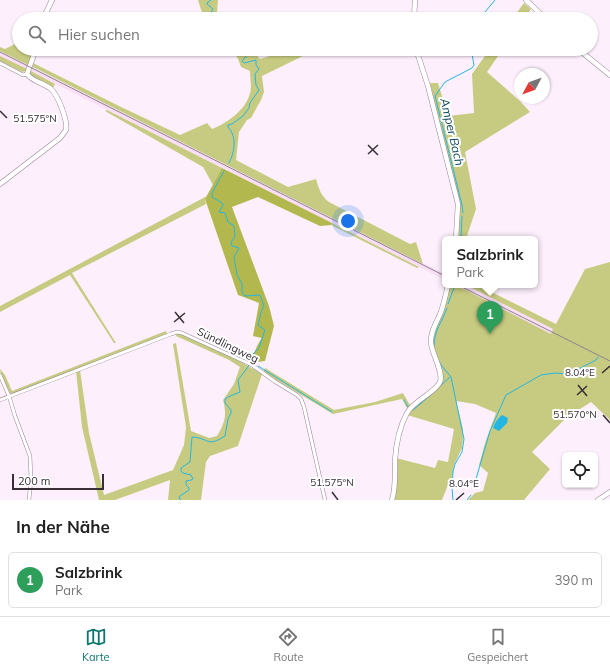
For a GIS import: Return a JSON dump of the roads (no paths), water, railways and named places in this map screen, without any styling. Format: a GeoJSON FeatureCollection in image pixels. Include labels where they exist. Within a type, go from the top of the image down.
{"type":"FeatureCollection","features":[{"type":"Feature","properties":{"kind":"street"},"geometry":{"type":"LineString","coordinates":[[46,12],[52,0]]}},
{"type":"Feature","properties":{"kind":"street"},"geometry":{"type":"LineString","coordinates":[[414,12],[415,0]]}},
{"type":"Feature","properties":{"kind":"street"},"geometry":{"type":"LineString","coordinates":[[526,0],[539,12]]}},
{"type":"Feature","properties":{"kind":"street"},"geometry":{"type":"LineString","coordinates":[[27,74],[33,56]]}},
{"type":"Feature","properties":{"kind":"street"},"geometry":{"type":"LineString","coordinates":[[418,56],[428,86],[458,204],[456,236]]}},
{"type":"Feature","properties":{"kind":"street"},"geometry":{"type":"LineString","coordinates":[[587,56],[610,75]]}},
{"type":"Feature","properties":{"kind":"street"},"geometry":{"type":"LineString","coordinates":[[0,63],[23,75],[27,74]]}},
{"type":"Feature","properties":{"kind":"street"},"geometry":{"type":"LineString","coordinates":[[0,184],[60,138],[66,130],[65,118],[52,90],[31,79],[27,74]]}},
{"type":"Feature","properties":{"kind":"street"},"geometry":{"type":"LineString","coordinates":[[392,500],[394,494],[395,458],[399,436],[408,411],[441,381],[441,375],[433,352],[431,337],[441,311],[447,288]]}},
{"type":"Feature","properties":{"kind":"street","name":"Sündlingweg"},"geometry":{"type":"LineString","coordinates":[[0,400],[174,333],[182,333],[252,365],[301,399],[325,500]]}},
{"type":"Feature","properties":{"kind":"street"},"geometry":{"type":"LineString","coordinates":[[0,375],[30,456],[32,475],[29,500]]}},
{"type":"Feature","properties":{"kind":"street"},"geometry":{"type":"LineString","coordinates":[[598,500],[610,492]]}},
{"type":"Feature","properties":{"kind":"water"},"geometry":{"type":"Polygon","coordinates":[[[502,415],[508,418],[507,423],[499,431],[493,428],[497,420],[502,415]]]}},
{"type":"Feature","properties":{"kind":"waterway"},"geometry":{"type":"LineString","coordinates":[[211,0],[207,4],[213,9],[211,12]]}},
{"type":"Feature","properties":{"kind":"waterway","name":"Amper Bach"},"geometry":{"type":"LineString","coordinates":[[485,12],[495,0]]}},
{"type":"Feature","properties":{"kind":"waterway"},"geometry":{"type":"LineString","coordinates":[[229,163],[233,154],[234,140],[228,125],[232,124],[243,116],[259,90],[256,85],[255,74],[259,69],[256,65],[256,60],[244,63],[242,61],[246,56]]}},
{"type":"Feature","properties":{"kind":"waterway","name":"Amper Bach"},"geometry":{"type":"LineString","coordinates":[[463,213],[435,96],[445,82],[472,68],[474,65],[472,56]]}},
{"type":"Feature","properties":{"kind":"waterway"},"geometry":{"type":"LineString","coordinates":[[181,500],[179,498],[180,496],[189,490],[186,485],[186,481],[193,479],[191,475],[181,471],[181,468],[190,462],[192,437],[211,442],[219,440],[225,436],[228,419],[231,413],[231,410],[225,403],[225,399],[240,392],[238,380],[248,367],[252,355],[259,348],[265,330],[258,325],[264,306],[260,295],[245,296],[242,292],[242,284],[237,275],[234,257],[239,248],[232,246],[231,242],[235,237],[234,226],[228,222],[225,213],[219,212],[223,205],[222,203],[212,197],[212,193],[224,171]]}},
{"type":"Feature","properties":{"kind":"waterway","name":"Amper Bach"},"geometry":{"type":"LineString","coordinates":[[461,236],[462,216]]}},
{"type":"Feature","properties":{"kind":"waterway","name":"Amper Bach"},"geometry":{"type":"LineString","coordinates":[[448,304],[454,288]]}},
{"type":"Feature","properties":{"kind":"waterway","name":"Amper Bach"},"geometry":{"type":"LineString","coordinates":[[434,346],[437,331],[447,308]]}},
{"type":"Feature","properties":{"kind":"waterway"},"geometry":{"type":"LineString","coordinates":[[476,479],[490,431],[506,395],[541,375],[555,373],[569,374],[596,360],[598,357]]}},
{"type":"Feature","properties":{"kind":"waterway","name":"Amper Bach"},"geometry":{"type":"LineString","coordinates":[[439,361],[451,377],[464,439],[462,452],[455,464],[453,472],[453,500]]}},
{"type":"Feature","properties":{"kind":"waterway"},"geometry":{"type":"LineString","coordinates":[[258,366],[332,412]]}},
{"type":"Feature","properties":{"kind":"waterway"},"geometry":{"type":"LineString","coordinates":[[439,387],[450,377]]}},
{"type":"Feature","properties":{"kind":"waterway"},"geometry":{"type":"LineString","coordinates":[[412,409],[413,410],[433,393]]}},
{"type":"Feature","properties":{"kind":"waterway"},"geometry":{"type":"LineString","coordinates":[[404,400],[408,407]]}},
{"type":"Feature","properties":{"kind":"waterway"},"geometry":{"type":"LineString","coordinates":[[467,500],[471,495]]}},
{"type":"Feature","properties":{"kind":"railway"},"geometry":{"type":"LineString","coordinates":[[0,52],[442,274]]}},
{"type":"Feature","properties":{"kind":"railway"},"geometry":{"type":"LineString","coordinates":[[464,288],[610,361]]}},
{"type":"Feature","properties":{"kind":"place","name":"Salzbrink"},"geometry":{"type":"Point","coordinates":[490,334]}}]}
